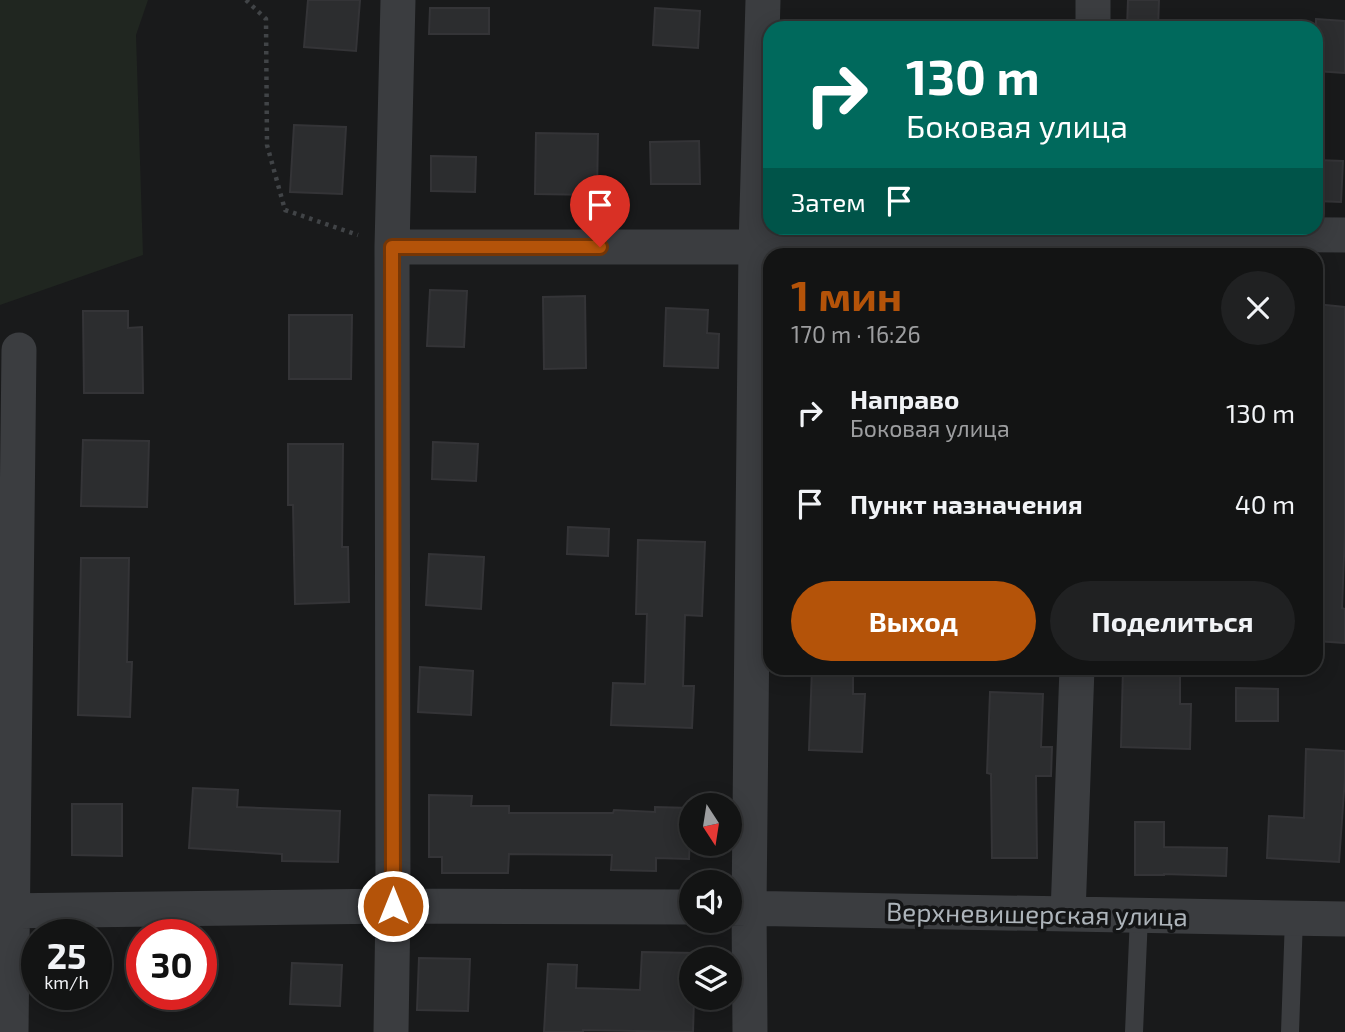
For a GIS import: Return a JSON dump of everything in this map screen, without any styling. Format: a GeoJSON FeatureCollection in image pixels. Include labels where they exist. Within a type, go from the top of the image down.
{"type":"FeatureCollection","features":[{"type":"Feature","properties":{"kind":"street"},"geometry":{"type":"LineString","coordinates":[[391,1032],[392,247],[398,0]]}},
{"type":"Feature","properties":{"kind":"street"},"geometry":{"type":"LineString","coordinates":[[740,870],[763,0]]}},
{"type":"Feature","properties":{"kind":"street"},"geometry":{"type":"LineString","coordinates":[[1093,0],[1093,21]]}},
{"type":"Feature","properties":{"kind":"street"},"geometry":{"type":"LineString","coordinates":[[392,247],[756,247],[1345,235]]}},
{"type":"Feature","properties":{"kind":"street"},"geometry":{"type":"LineString","coordinates":[[11,1032],[7,911],[19,350]]}},
{"type":"Feature","properties":{"kind":"street"},"geometry":{"type":"LineString","coordinates":[[1068,914],[1077,675]]}},
{"type":"Feature","properties":{"kind":"street"},"geometry":{"type":"LineString","coordinates":[[7,911],[393,906],[679,907]]}},
{"type":"Feature","properties":{"kind":"street","name":"Верхневишерская улица"},"geometry":{"type":"LineString","coordinates":[[742,908],[1345,919]]}},
{"type":"Feature","properties":{"kind":"street"},"geometry":{"type":"LineString","coordinates":[[741,933],[750,1032]]}},
{"type":"Feature","properties":{"kind":"lane"},"geometry":{"type":"LineString","coordinates":[[1134,1032],[1139,916]]}},
{"type":"Feature","properties":{"kind":"lane"},"geometry":{"type":"LineString","coordinates":[[1290,1032],[1294,918]]}},
{"type":"Feature","properties":{"kind":"path"},"geometry":{"type":"LineString","coordinates":[[246,0],[266,19],[267,145],[285,210],[392,247]]}},
{"type":"Feature","properties":{"kind":"shaded area"},"geometry":{"type":"Polygon","coordinates":[[[0,0],[148,0],[136,35],[143,255],[0,305],[0,0]]]}},
{"type":"Feature","properties":{"kind":"building"},"geometry":{"type":"Polygon","coordinates":[[[308,0],[360,0],[356,51],[304,47],[308,0]]]}},
{"type":"Feature","properties":{"kind":"building"},"geometry":{"type":"Polygon","coordinates":[[[1128,0],[1159,0],[1158,21],[1127,21],[1128,0]]]}},
{"type":"Feature","properties":{"kind":"building"},"geometry":{"type":"Polygon","coordinates":[[[430,8],[489,8],[489,34],[429,34],[430,8]]]}},
{"type":"Feature","properties":{"kind":"building"},"geometry":{"type":"Polygon","coordinates":[[[655,8],[700,11],[698,48],[653,45],[655,8]]]}},
{"type":"Feature","properties":{"kind":"building"},"geometry":{"type":"Polygon","coordinates":[[[1316,19],[1345,21],[1345,73],[1323,71],[1323,21],[1316,19]]]}},
{"type":"Feature","properties":{"kind":"building"},"geometry":{"type":"Polygon","coordinates":[[[294,125],[346,127],[342,194],[290,192],[294,125]]]}},
{"type":"Feature","properties":{"kind":"building"},"geometry":{"type":"Polygon","coordinates":[[[536,133],[598,134],[597,195],[535,194],[536,133]]]}},
{"type":"Feature","properties":{"kind":"building"},"geometry":{"type":"Polygon","coordinates":[[[699,141],[700,184],[651,184],[650,142],[699,141]]]}},
{"type":"Feature","properties":{"kind":"building"},"geometry":{"type":"Polygon","coordinates":[[[431,156],[476,157],[475,192],[431,191],[431,156]]]}},
{"type":"Feature","properties":{"kind":"building"},"geometry":{"type":"Polygon","coordinates":[[[1323,160],[1343,161],[1341,202],[1323,201],[1323,160]]]}},
{"type":"Feature","properties":{"kind":"building"},"geometry":{"type":"Polygon","coordinates":[[[430,290],[467,291],[464,347],[427,346],[430,290]]]}},
{"type":"Feature","properties":{"kind":"building"},"geometry":{"type":"Polygon","coordinates":[[[585,296],[586,368],[544,369],[543,297],[585,296]]]}},
{"type":"Feature","properties":{"kind":"building"},"geometry":{"type":"Polygon","coordinates":[[[1323,305],[1345,307],[1345,531],[1342,608],[1345,609],[1345,643],[1323,641],[1323,305]]]}},
{"type":"Feature","properties":{"kind":"building"},"geometry":{"type":"Polygon","coordinates":[[[666,308],[708,310],[707,333],[719,334],[718,368],[664,366],[666,308]]]}},
{"type":"Feature","properties":{"kind":"building"},"geometry":{"type":"Polygon","coordinates":[[[83,311],[128,311],[128,328],[142,327],[143,393],[84,393],[83,311]]]}},
{"type":"Feature","properties":{"kind":"building"},"geometry":{"type":"Polygon","coordinates":[[[289,315],[352,315],[351,379],[289,379],[289,315]]]}},
{"type":"Feature","properties":{"kind":"building"},"geometry":{"type":"Polygon","coordinates":[[[83,440],[149,441],[147,507],[81,506],[83,440]]]}},
{"type":"Feature","properties":{"kind":"building"},"geometry":{"type":"Polygon","coordinates":[[[433,442],[478,444],[476,481],[432,479],[433,442]]]}},
{"type":"Feature","properties":{"kind":"building"},"geometry":{"type":"Polygon","coordinates":[[[288,444],[343,444],[342,547],[348,547],[349,602],[295,604],[293,505],[288,505],[288,444]]]}},
{"type":"Feature","properties":{"kind":"building"},"geometry":{"type":"Polygon","coordinates":[[[568,527],[609,529],[608,556],[567,554],[568,527]]]}},
{"type":"Feature","properties":{"kind":"building"},"geometry":{"type":"Polygon","coordinates":[[[638,540],[705,542],[702,616],[685,615],[683,686],[694,686],[692,728],[611,725],[613,683],[645,684],[647,614],[636,614],[638,540]]]}},
{"type":"Feature","properties":{"kind":"building"},"geometry":{"type":"Polygon","coordinates":[[[429,554],[484,557],[481,609],[426,605],[429,554]]]}},
{"type":"Feature","properties":{"kind":"building"},"geometry":{"type":"Polygon","coordinates":[[[81,558],[129,558],[127,662],[132,662],[130,717],[78,715],[81,558]]]}},
{"type":"Feature","properties":{"kind":"building"},"geometry":{"type":"Polygon","coordinates":[[[420,667],[473,671],[471,715],[418,712],[420,667]]]}},
{"type":"Feature","properties":{"kind":"building"},"geometry":{"type":"Polygon","coordinates":[[[812,675],[853,675],[853,694],[865,694],[862,752],[809,750],[812,675]]]}},
{"type":"Feature","properties":{"kind":"building"},"geometry":{"type":"Polygon","coordinates":[[[1123,675],[1180,675],[1180,704],[1191,704],[1190,749],[1121,747],[1123,675]]]}},
{"type":"Feature","properties":{"kind":"building"},"geometry":{"type":"Polygon","coordinates":[[[1236,688],[1278,689],[1278,721],[1236,721],[1236,688]]]}},
{"type":"Feature","properties":{"kind":"building"},"geometry":{"type":"Polygon","coordinates":[[[990,692],[1043,694],[1041,747],[1052,747],[1051,776],[1036,776],[1037,858],[992,858],[991,774],[987,773],[990,692]]]}},
{"type":"Feature","properties":{"kind":"building"},"geometry":{"type":"Polygon","coordinates":[[[1306,749],[1345,751],[1339,862],[1267,858],[1269,816],[1304,818],[1306,749]]]}},
{"type":"Feature","properties":{"kind":"building"},"geometry":{"type":"Polygon","coordinates":[[[193,788],[238,790],[237,807],[340,811],[338,862],[282,861],[282,854],[189,848],[193,788]]]}},
{"type":"Feature","properties":{"kind":"building"},"geometry":{"type":"Polygon","coordinates":[[[429,795],[472,796],[471,806],[509,806],[509,813],[613,813],[614,810],[655,812],[655,807],[679,808],[679,856],[689,856],[689,859],[656,858],[656,871],[611,870],[612,855],[509,854],[508,873],[442,873],[442,857],[429,857],[429,795]]]}},
{"type":"Feature","properties":{"kind":"building"},"geometry":{"type":"Polygon","coordinates":[[[72,804],[122,804],[122,856],[72,855],[72,804]]]}},
{"type":"Feature","properties":{"kind":"building"},"geometry":{"type":"Polygon","coordinates":[[[1135,822],[1164,822],[1164,847],[1227,848],[1226,876],[1135,875],[1135,822]]]}},
{"type":"Feature","properties":{"kind":"building"},"geometry":{"type":"Polygon","coordinates":[[[642,952],[679,953],[679,1010],[694,1010],[693,1032],[544,1032],[548,964],[577,965],[576,988],[640,990],[642,952]]]}},
{"type":"Feature","properties":{"kind":"building"},"geometry":{"type":"Polygon","coordinates":[[[419,958],[470,959],[468,1011],[417,1010],[419,958]]]}},
{"type":"Feature","properties":{"kind":"building"},"geometry":{"type":"Polygon","coordinates":[[[292,963],[342,965],[340,1006],[290,1004],[292,963]]]}},
{"type":"Feature","properties":{"kind":"route"},"geometry":{"type":"LineString","coordinates":[[393,906],[392,247],[600,247]]}}]}
